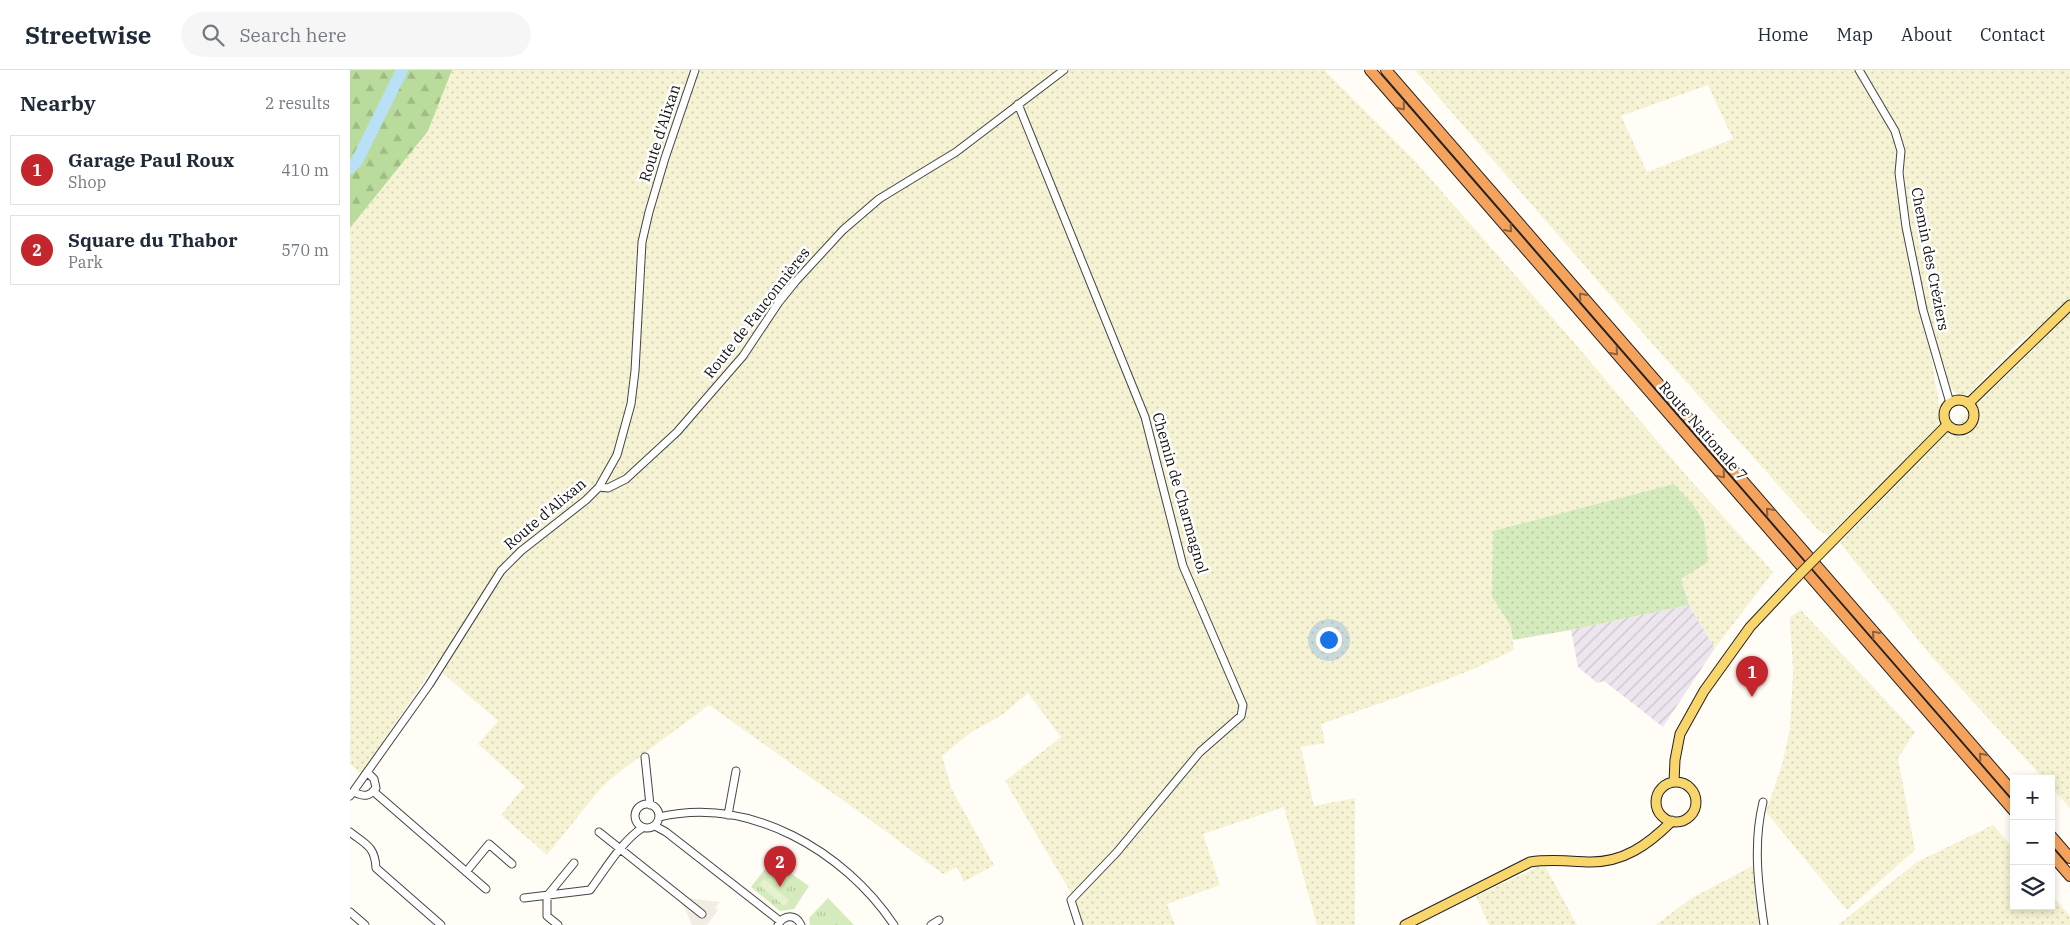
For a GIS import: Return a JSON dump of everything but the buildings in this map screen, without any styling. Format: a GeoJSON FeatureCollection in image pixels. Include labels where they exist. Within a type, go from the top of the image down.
{"type":"FeatureCollection","features":[{"type":"Feature","properties":{"kind":"highway","name":"Route Nationale 7"},"geometry":{"type":"LineString","coordinates":[[1370,70],[2010,806]]}},
{"type":"Feature","properties":{"kind":"highway","name":"Route Nationale 7"},"geometry":{"type":"LineString","coordinates":[[1386,70],[2010,788]]}},
{"type":"Feature","properties":{"kind":"highway"},"geometry":{"type":"LineString","coordinates":[[2055,841],[2070,858]]}},
{"type":"Feature","properties":{"kind":"highway"},"geometry":{"type":"LineString","coordinates":[[2055,859],[2070,876]]}},
{"type":"Feature","properties":{"kind":"main road"},"geometry":{"type":"LineString","coordinates":[[1969,403],[2070,305]]}},
{"type":"Feature","properties":{"kind":"main road"},"geometry":{"type":"LineString","coordinates":[[1959,400],[1969,403],[1975,417],[1970,426],[1956,430],[1947,425],[1944,411],[1950,403],[1959,400]]}},
{"type":"Feature","properties":{"kind":"main road"},"geometry":{"type":"LineString","coordinates":[[1674,782],[1675,760],[1680,734],[1704,691],[1750,627],[1947,425]]}},
{"type":"Feature","properties":{"kind":"main road"},"geometry":{"type":"LineString","coordinates":[[1674,782],[1687,785],[1692,789],[1696,802],[1692,814],[1681,821],[1672,821],[1662,816],[1658,811],[1656,798],[1662,787],[1674,782]]}},
{"type":"Feature","properties":{"kind":"main road"},"geometry":{"type":"LineString","coordinates":[[1405,925],[1530,862],[1553,859],[1590,862],[1619,858],[1647,844],[1672,821]]}},
{"type":"Feature","properties":{"kind":"street","name":"Route d'Alixan"},"geometry":{"type":"LineString","coordinates":[[352,794],[429,685],[501,571],[520,551],[586,500],[599,487],[617,456],[631,404],[635,370],[642,242],[649,212],[695,70]]}},
{"type":"Feature","properties":{"kind":"street","name":"Route de Fauconnières"},"geometry":{"type":"LineString","coordinates":[[599,487],[608,488],[626,479],[677,432],[743,356],[796,281],[843,230],[879,199],[956,152],[1064,70]]}},
{"type":"Feature","properties":{"kind":"street","name":"Chemin des Créziers"},"geometry":{"type":"LineString","coordinates":[[1860,70],[1895,131],[1901,151],[1899,173],[1906,227],[1923,310],[1950,403]]}},
{"type":"Feature","properties":{"kind":"street","name":"Chemin de Charmagnol"},"geometry":{"type":"LineString","coordinates":[[1018,104],[1145,417],[1183,566],[1243,706],[1241,716],[1200,752],[1117,852],[1071,900],[1079,925]]}},
{"type":"Feature","properties":{"kind":"street"},"geometry":{"type":"LineString","coordinates":[[645,757],[650,805]]}},
{"type":"Feature","properties":{"kind":"street"},"geometry":{"type":"LineString","coordinates":[[728,815],[736,770]]}},
{"type":"Feature","properties":{"kind":"street"},"geometry":{"type":"LineString","coordinates":[[352,794],[363,796],[373,792],[376,788],[374,779],[368,773]]}},
{"type":"Feature","properties":{"kind":"street"},"geometry":{"type":"LineString","coordinates":[[373,792],[486,889]]}},
{"type":"Feature","properties":{"kind":"street"},"geometry":{"type":"LineString","coordinates":[[1763,802],[1759,822],[1757,856],[1758,886],[1764,925]]}},
{"type":"Feature","properties":{"kind":"street"},"geometry":{"type":"LineString","coordinates":[[642,828],[636,822],[635,814],[642,805],[650,805],[657,809],[659,816],[655,826]]}},
{"type":"Feature","properties":{"kind":"street"},"geometry":{"type":"LineString","coordinates":[[659,816],[700,812],[728,815],[763,824],[790,834],[828,856],[865,889],[894,925]]}},
{"type":"Feature","properties":{"kind":"street"},"geometry":{"type":"LineString","coordinates":[[524,898],[590,890],[636,832],[642,828],[655,826],[666,832],[779,923],[785,917],[792,916],[801,925]]}},
{"type":"Feature","properties":{"kind":"street"},"geometry":{"type":"LineString","coordinates":[[350,832],[371,849],[375,855],[376,868],[441,925]]}},
{"type":"Feature","properties":{"kind":"street"},"geometry":{"type":"LineString","coordinates":[[599,832],[702,914]]}},
{"type":"Feature","properties":{"kind":"street"},"geometry":{"type":"LineString","coordinates":[[466,872],[490,844],[512,864]]}},
{"type":"Feature","properties":{"kind":"street"},"geometry":{"type":"LineString","coordinates":[[558,925],[547,916],[547,896],[574,863]]}},
{"type":"Feature","properties":{"kind":"street"},"geometry":{"type":"LineString","coordinates":[[350,912],[365,925]]}},
{"type":"Feature","properties":{"kind":"street"},"geometry":{"type":"LineString","coordinates":[[931,925],[940,920]]}},
{"type":"Feature","properties":{"kind":"shaded area"},"geometry":{"type":"Polygon","coordinates":[[[452,70],[1324,70],[1416,162],[1578,347],[1685,474],[1773,572],[1715,648],[1689,605],[1681,579],[1492,597],[1510,625],[1514,650],[1438,683],[1321,724],[1325,743],[1301,747],[1314,806],[1355,798],[1355,925],[1317,925],[1284,807],[1203,834],[1220,885],[1167,904],[1175,925],[1083,925],[1077,903],[1005,781],[1061,737],[1028,693],[1002,715],[970,733],[942,756],[952,790],[994,865],[964,882],[957,867],[943,874],[709,705],[614,776],[600,789],[547,855],[501,815],[525,786],[478,744],[498,721],[445,675],[436,663],[361,774],[350,764],[350,228],[428,131],[452,70]]]}},
{"type":"Feature","properties":{"kind":"shaded area"},"geometry":{"type":"Polygon","coordinates":[[[1415,70],[2070,70],[2070,304],[2015,346],[1970,393],[1964,395],[1958,394],[1951,389],[1924,314],[1942,422],[1829,535],[1819,531],[1649,340],[1415,70]],[[1708,85],[1621,116],[1647,172],[1733,139],[1708,85]]]}},
{"type":"Feature","properties":{"kind":"shaded area"},"geometry":{"type":"Polygon","coordinates":[[[2070,305],[2070,808],[2055,791],[2055,775],[2040,775],[1932,657],[1840,543],[1957,423],[2032,351],[2070,305]]]}},
{"type":"Feature","properties":{"kind":"shaded area"},"geometry":{"type":"Polygon","coordinates":[[[1689,605],[1715,648],[1663,727],[1604,681],[1597,683],[1578,667],[1571,630],[1689,605]]]}},
{"type":"Feature","properties":{"kind":"shaded area"},"geometry":{"type":"Polygon","coordinates":[[[1801,610],[1915,732],[1898,758],[1915,850],[1847,910],[1766,812],[1782,765],[1790,729],[1793,672],[1790,617],[1801,610]]]}},
{"type":"Feature","properties":{"kind":"shaded area"},"geometry":{"type":"Polygon","coordinates":[[[1993,825],[2010,844],[2010,910],[2055,910],[2055,899],[2070,916],[2070,925],[1838,925],[1917,862],[1993,825]]]}},
{"type":"Feature","properties":{"kind":"shaded area"},"geometry":{"type":"Polygon","coordinates":[[[1544,864],[1577,925],[1489,925],[1476,896],[1544,864]]]}},
{"type":"Feature","properties":{"kind":"shaded area"},"geometry":{"type":"Polygon","coordinates":[[[1754,865],[1761,925],[1656,925],[1690,899],[1754,865]]]}},
{"type":"Feature","properties":{"kind":"shaded area"},"geometry":{"type":"Polygon","coordinates":[[[686,898],[720,902],[715,908],[718,910],[707,925],[692,925],[682,902],[686,898]]]}},
{"type":"Feature","properties":{"kind":"green space"},"geometry":{"type":"Polygon","coordinates":[[[350,70],[452,70],[428,131],[350,228],[350,70]]]}},
{"type":"Feature","properties":{"kind":"green space"},"geometry":{"type":"Polygon","coordinates":[[[1674,484],[1692,503],[1704,522],[1708,562],[1681,579],[1689,605],[1571,630],[1513,640],[1510,625],[1492,597],[1493,531],[1674,484]]]}},
{"type":"Feature","properties":{"kind":"green space"},"geometry":{"type":"Polygon","coordinates":[[[769,864],[792,874],[809,886],[794,909],[780,911],[751,887],[769,864]]]}},
{"type":"Feature","properties":{"kind":"green space"},"geometry":{"type":"Polygon","coordinates":[[[764,879],[789,900],[784,906],[759,885],[764,879]]]}},
{"type":"Feature","properties":{"kind":"green space"},"geometry":{"type":"Polygon","coordinates":[[[828,898],[854,925],[810,925],[809,918],[828,898]]]}},
{"type":"Feature","properties":{"kind":"waterway"},"geometry":{"type":"LineString","coordinates":[[350,168],[357,161],[402,70]]}},
{"type":"Feature","properties":{"kind":"place","name":"Garage Paul Roux"},"geometry":{"type":"Point","coordinates":[1752,697]}},
{"type":"Feature","properties":{"kind":"place","name":"Square du Thabor"},"geometry":{"type":"Point","coordinates":[780,887]}}]}
